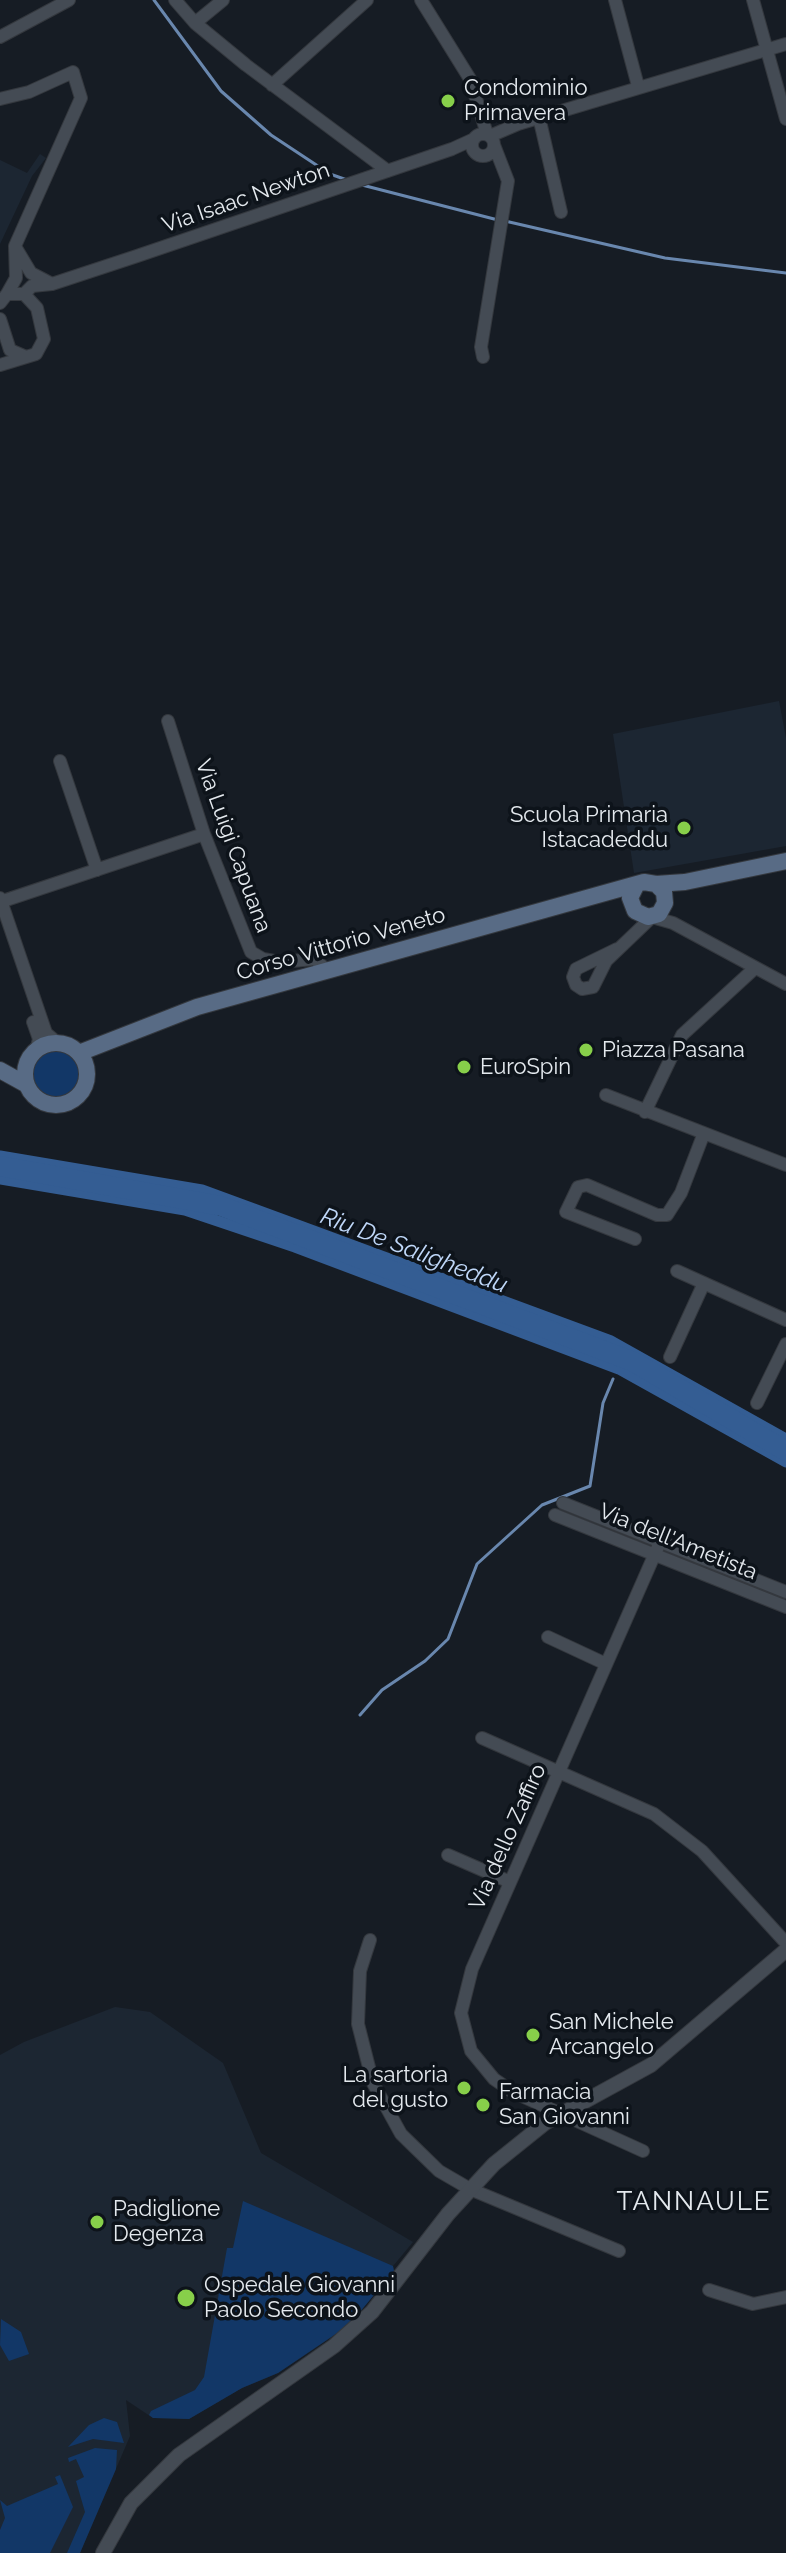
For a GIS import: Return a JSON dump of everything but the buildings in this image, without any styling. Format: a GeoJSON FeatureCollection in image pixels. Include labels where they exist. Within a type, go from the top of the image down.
{"type":"FeatureCollection","features":[{"type":"Feature","properties":{"kind":"main road"},"geometry":{"type":"LineString","coordinates":[[662,906],[685,882],[786,861]]}},
{"type":"Feature","properties":{"kind":"main road","name":"Corso Vittorio Veneto"},"geometry":{"type":"LineString","coordinates":[[79,1053],[119,1040],[179,1013],[636,886],[662,906]]}},
{"type":"Feature","properties":{"kind":"main road"},"geometry":{"type":"LineString","coordinates":[[633,908],[631,895],[636,886]]}},
{"type":"Feature","properties":{"kind":"main road","name":"Corso Vittorio Veneto"},"geometry":{"type":"LineString","coordinates":[[579,902],[602,900],[633,908],[662,906]]}},
{"type":"Feature","properties":{"kind":"main road","name":"Corso Vittorio Veneto"},"geometry":{"type":"LineString","coordinates":[[87,1079],[101,1053],[119,1040]]}},
{"type":"Feature","properties":{"kind":"main road"},"geometry":{"type":"LineString","coordinates":[[59,1044],[79,1053],[87,1079],[78,1096],[60,1105],[40,1101],[27,1085],[0,1069],[59,1044]]}},
{"type":"Feature","properties":{"kind":"main road"},"geometry":{"type":"LineString","coordinates":[[27,1085],[32,1056]]}},
{"type":"Feature","properties":{"kind":"street"},"geometry":{"type":"LineString","coordinates":[[0,37],[69,0]]}},
{"type":"Feature","properties":{"kind":"street"},"geometry":{"type":"LineString","coordinates":[[175,0],[195,23],[272,85],[388,171]]}},
{"type":"Feature","properties":{"kind":"street"},"geometry":{"type":"LineString","coordinates":[[195,23],[223,0]]}},
{"type":"Feature","properties":{"kind":"street"},"geometry":{"type":"LineString","coordinates":[[272,85],[367,0]]}},
{"type":"Feature","properties":{"kind":"street"},"geometry":{"type":"LineString","coordinates":[[421,0],[470,79],[487,125],[487,145],[508,181],[481,347],[483,357]]}},
{"type":"Feature","properties":{"kind":"street"},"geometry":{"type":"LineString","coordinates":[[615,0],[638,86]]}},
{"type":"Feature","properties":{"kind":"street"},"geometry":{"type":"LineString","coordinates":[[753,0],[786,119]]}},
{"type":"Feature","properties":{"kind":"street"},"geometry":{"type":"LineString","coordinates":[[487,145],[539,117],[786,44]]}},
{"type":"Feature","properties":{"kind":"street"},"geometry":{"type":"LineString","coordinates":[[0,99],[29,92],[73,72],[80,92],[15,246],[16,278],[2,299]]}},
{"type":"Feature","properties":{"kind":"street"},"geometry":{"type":"LineString","coordinates":[[539,117],[561,212]]}},
{"type":"Feature","properties":{"kind":"street","name":"Via Isaac Newton"},"geometry":{"type":"LineString","coordinates":[[2,299],[24,294],[32,286],[52,284],[452,149],[487,145]]}},
{"type":"Feature","properties":{"kind":"street"},"geometry":{"type":"LineString","coordinates":[[2,364],[30,357],[42,348],[44,339],[37,297],[52,284],[31,273],[15,246]]}},
{"type":"Feature","properties":{"kind":"street"},"geometry":{"type":"LineString","coordinates":[[24,261],[24,294],[37,308]]}},
{"type":"Feature","properties":{"kind":"street"},"geometry":{"type":"LineString","coordinates":[[0,319],[10,350],[2,364]]}},
{"type":"Feature","properties":{"kind":"street"},"geometry":{"type":"LineString","coordinates":[[10,350],[30,357]]}},
{"type":"Feature","properties":{"kind":"street","name":"Via Luigi Capuana"},"geometry":{"type":"LineString","coordinates":[[168,721],[204,834],[251,952],[263,959],[280,962],[315,959],[326,970]]}},
{"type":"Feature","properties":{"kind":"street"},"geometry":{"type":"LineString","coordinates":[[60,761],[97,870]]}},
{"type":"Feature","properties":{"kind":"street"},"geometry":{"type":"LineString","coordinates":[[59,1044],[46,1033],[0,901],[204,834]]}},
{"type":"Feature","properties":{"kind":"street"},"geometry":{"type":"LineString","coordinates":[[617,949],[576,969],[573,977],[576,985],[590,989],[617,949],[662,906],[755,968],[786,984]]}},
{"type":"Feature","properties":{"kind":"street"},"geometry":{"type":"LineString","coordinates":[[631,936],[633,908]]}},
{"type":"Feature","properties":{"kind":"street"},"geometry":{"type":"LineString","coordinates":[[0,924],[39,1039],[32,1056]]}},
{"type":"Feature","properties":{"kind":"street"},"geometry":{"type":"LineString","coordinates":[[588,965],[598,976]]}},
{"type":"Feature","properties":{"kind":"street"},"geometry":{"type":"LineString","coordinates":[[645,1112],[682,1035],[755,968]]}},
{"type":"Feature","properties":{"kind":"street"},"geometry":{"type":"LineString","coordinates":[[606,1095],[786,1165]]}},
{"type":"Feature","properties":{"kind":"street"},"geometry":{"type":"LineString","coordinates":[[635,1239],[566,1212],[578,1187],[587,1185],[657,1215],[667,1215],[681,1193],[704,1133]]}},
{"type":"Feature","properties":{"kind":"street"},"geometry":{"type":"LineString","coordinates":[[677,1271],[786,1320]]}},
{"type":"Feature","properties":{"kind":"street"},"geometry":{"type":"LineString","coordinates":[[670,1357],[704,1283]]}},
{"type":"Feature","properties":{"kind":"street"},"geometry":{"type":"LineString","coordinates":[[757,1403],[786,1344]]}},
{"type":"Feature","properties":{"kind":"street","name":"Via dell'Ametista"},"geometry":{"type":"LineString","coordinates":[[563,1503],[786,1592]]}},
{"type":"Feature","properties":{"kind":"street","name":"Via dell'Ametista"},"geometry":{"type":"LineString","coordinates":[[555,1515],[786,1607]]}},
{"type":"Feature","properties":{"kind":"street","name":"Via dello Zaffiro"},"geometry":{"type":"LineString","coordinates":[[643,2151],[494,2079],[480,2066],[464,2035],[461,2013],[463,1993],[661,1540]]}},
{"type":"Feature","properties":{"kind":"street"},"geometry":{"type":"LineString","coordinates":[[548,1637],[606,1664]]}},
{"type":"Feature","properties":{"kind":"street"},"geometry":{"type":"LineString","coordinates":[[482,1738],[654,1814],[679,1831],[786,1943]]}},
{"type":"Feature","properties":{"kind":"street"},"geometry":{"type":"LineString","coordinates":[[448,1855],[510,1882]]}},
{"type":"Feature","properties":{"kind":"street"},"geometry":{"type":"LineString","coordinates":[[370,1940],[360,1971],[358,2024],[373,2083],[401,2134],[439,2171],[470,2189],[619,2251]]}},
{"type":"Feature","properties":{"kind":"street"},"geometry":{"type":"LineString","coordinates":[[103,2553],[131,2503],[169,2463],[311,2363],[372,2312],[470,2189],[521,2141],[561,2114],[651,2065],[786,1950]]}},
{"type":"Feature","properties":{"kind":"street"},"geometry":{"type":"LineString","coordinates":[[709,2290],[753,2304],[786,2297]]}},
{"type":"Feature","properties":{"kind":"shaded area"},"geometry":{"type":"Polygon","coordinates":[[[40,154],[46,158],[32,176],[0,244],[0,160],[27,173],[40,154]]]}},
{"type":"Feature","properties":{"kind":"shaded area"},"geometry":{"type":"Polygon","coordinates":[[[779,701],[786,738],[786,846],[634,873],[613,734],[779,701]]]}},
{"type":"Feature","properties":{"kind":"shaded area"},"geometry":{"type":"Polygon","coordinates":[[[56,1051],[73,1057],[79,1074],[73,1091],[56,1097],[39,1091],[33,1074],[39,1057],[56,1051]]]}},
{"type":"Feature","properties":{"kind":"shaded area","name":"Ospedale Giovanni Paolo Secondo"},"geometry":{"type":"Polygon","coordinates":[[[115,2007],[150,2012],[223,2063],[261,2153],[413,2242],[393,2266],[394,2271],[338,2333],[278,2373],[242,2388],[189,2419],[153,2418],[126,2400],[130,2436],[80,2553],[0,2553],[0,2055],[24,2042],[115,2007]]]}},
{"type":"Feature","properties":{"kind":"shaded area"},"geometry":{"type":"Polygon","coordinates":[[[243,2201],[393,2266],[394,2271],[349,2325],[278,2373],[242,2388],[189,2419],[153,2418],[149,2415],[151,2411],[195,2390],[204,2377],[227,2248],[233,2248],[243,2201]]]}},
{"type":"Feature","properties":{"kind":"shaded area"},"geometry":{"type":"Polygon","coordinates":[[[1,2319],[21,2332],[29,2354],[9,2361],[0,2345],[1,2319]]]}},
{"type":"Feature","properties":{"kind":"shaded area"},"geometry":{"type":"Polygon","coordinates":[[[104,2418],[117,2422],[124,2443],[93,2439],[68,2447],[89,2425],[104,2418]]]}},
{"type":"Feature","properties":{"kind":"shaded area"},"geometry":{"type":"Polygon","coordinates":[[[95,2448],[117,2450],[116,2469],[80,2553],[67,2553],[85,2512],[76,2481],[84,2477],[76,2459],[69,2462],[68,2458],[95,2448]]]}},
{"type":"Feature","properties":{"kind":"shaded area"},"geometry":{"type":"Polygon","coordinates":[[[60,2475],[73,2507],[50,2553],[0,2553],[0,2530],[5,2518],[0,2500],[7,2506],[58,2484],[55,2477],[60,2475]]]}},
{"type":"Feature","properties":{"kind":"waterway"},"geometry":{"type":"LineString","coordinates":[[154,0],[221,91],[271,135],[330,174],[347,180]]}},
{"type":"Feature","properties":{"kind":"waterway"},"geometry":{"type":"LineString","coordinates":[[362,185],[498,220]]}},
{"type":"Feature","properties":{"kind":"waterway"},"geometry":{"type":"LineString","coordinates":[[505,221],[665,258],[786,273]]}},
{"type":"Feature","properties":{"kind":"waterway","name":"Riu De Saligheddu"},"geometry":{"type":"LineString","coordinates":[[0,1156],[202,1190],[611,1341],[786,1439]]}},
{"type":"Feature","properties":{"kind":"waterway","name":"Riu De Saligheddu"},"geometry":{"type":"LineString","coordinates":[[0,1166],[221,1206],[634,1362],[786,1451]]}},
{"type":"Feature","properties":{"kind":"waterway","name":"Riu De Saligheddu"},"geometry":{"type":"LineString","coordinates":[[0,1179],[185,1210],[295,1247],[619,1369],[786,1462]]}},
{"type":"Feature","properties":{"kind":"waterway","name":"Riu De Saligheddu"},"geometry":{"type":"LineString","coordinates":[[627,1365],[634,1362]]}},
{"type":"Feature","properties":{"kind":"waterway"},"geometry":{"type":"LineString","coordinates":[[360,1715],[382,1690],[425,1661],[448,1639],[477,1564],[542,1505],[590,1486],[603,1403],[613,1379]]}},
{"type":"Feature","properties":{"kind":"place","name":"Condominio Primavera"},"geometry":{"type":"Point","coordinates":[448,101]}},
{"type":"Feature","properties":{"kind":"place","name":"Scuola Primaria Istacadeddu"},"geometry":{"type":"Point","coordinates":[684,828]}},
{"type":"Feature","properties":{"kind":"place","name":"Piazza Pasana"},"geometry":{"type":"Point","coordinates":[586,1050]}},
{"type":"Feature","properties":{"kind":"place","name":"EuroSpin"},"geometry":{"type":"Point","coordinates":[464,1067]}},
{"type":"Feature","properties":{"kind":"place","name":"San Michele Arcangelo"},"geometry":{"type":"Point","coordinates":[533,2035]}},
{"type":"Feature","properties":{"kind":"place","name":"La sartoria del gusto"},"geometry":{"type":"Point","coordinates":[464,2088]}},
{"type":"Feature","properties":{"kind":"place","name":"Farmacia San Giovanni"},"geometry":{"type":"Point","coordinates":[483,2105]}},
{"type":"Feature","properties":{"kind":"place","name":"Padiglione Degenza"},"geometry":{"type":"Point","coordinates":[97,2222]}},
{"type":"Feature","properties":{"kind":"place","name":"Ospedale Giovanni Paolo Secondo"},"geometry":{"type":"Point","coordinates":[186,2298]}},
{"type":"Feature","properties":{"kind":"district","name":"TANNAULE"},"geometry":{"type":"Point","coordinates":[694,2202]}}]}
